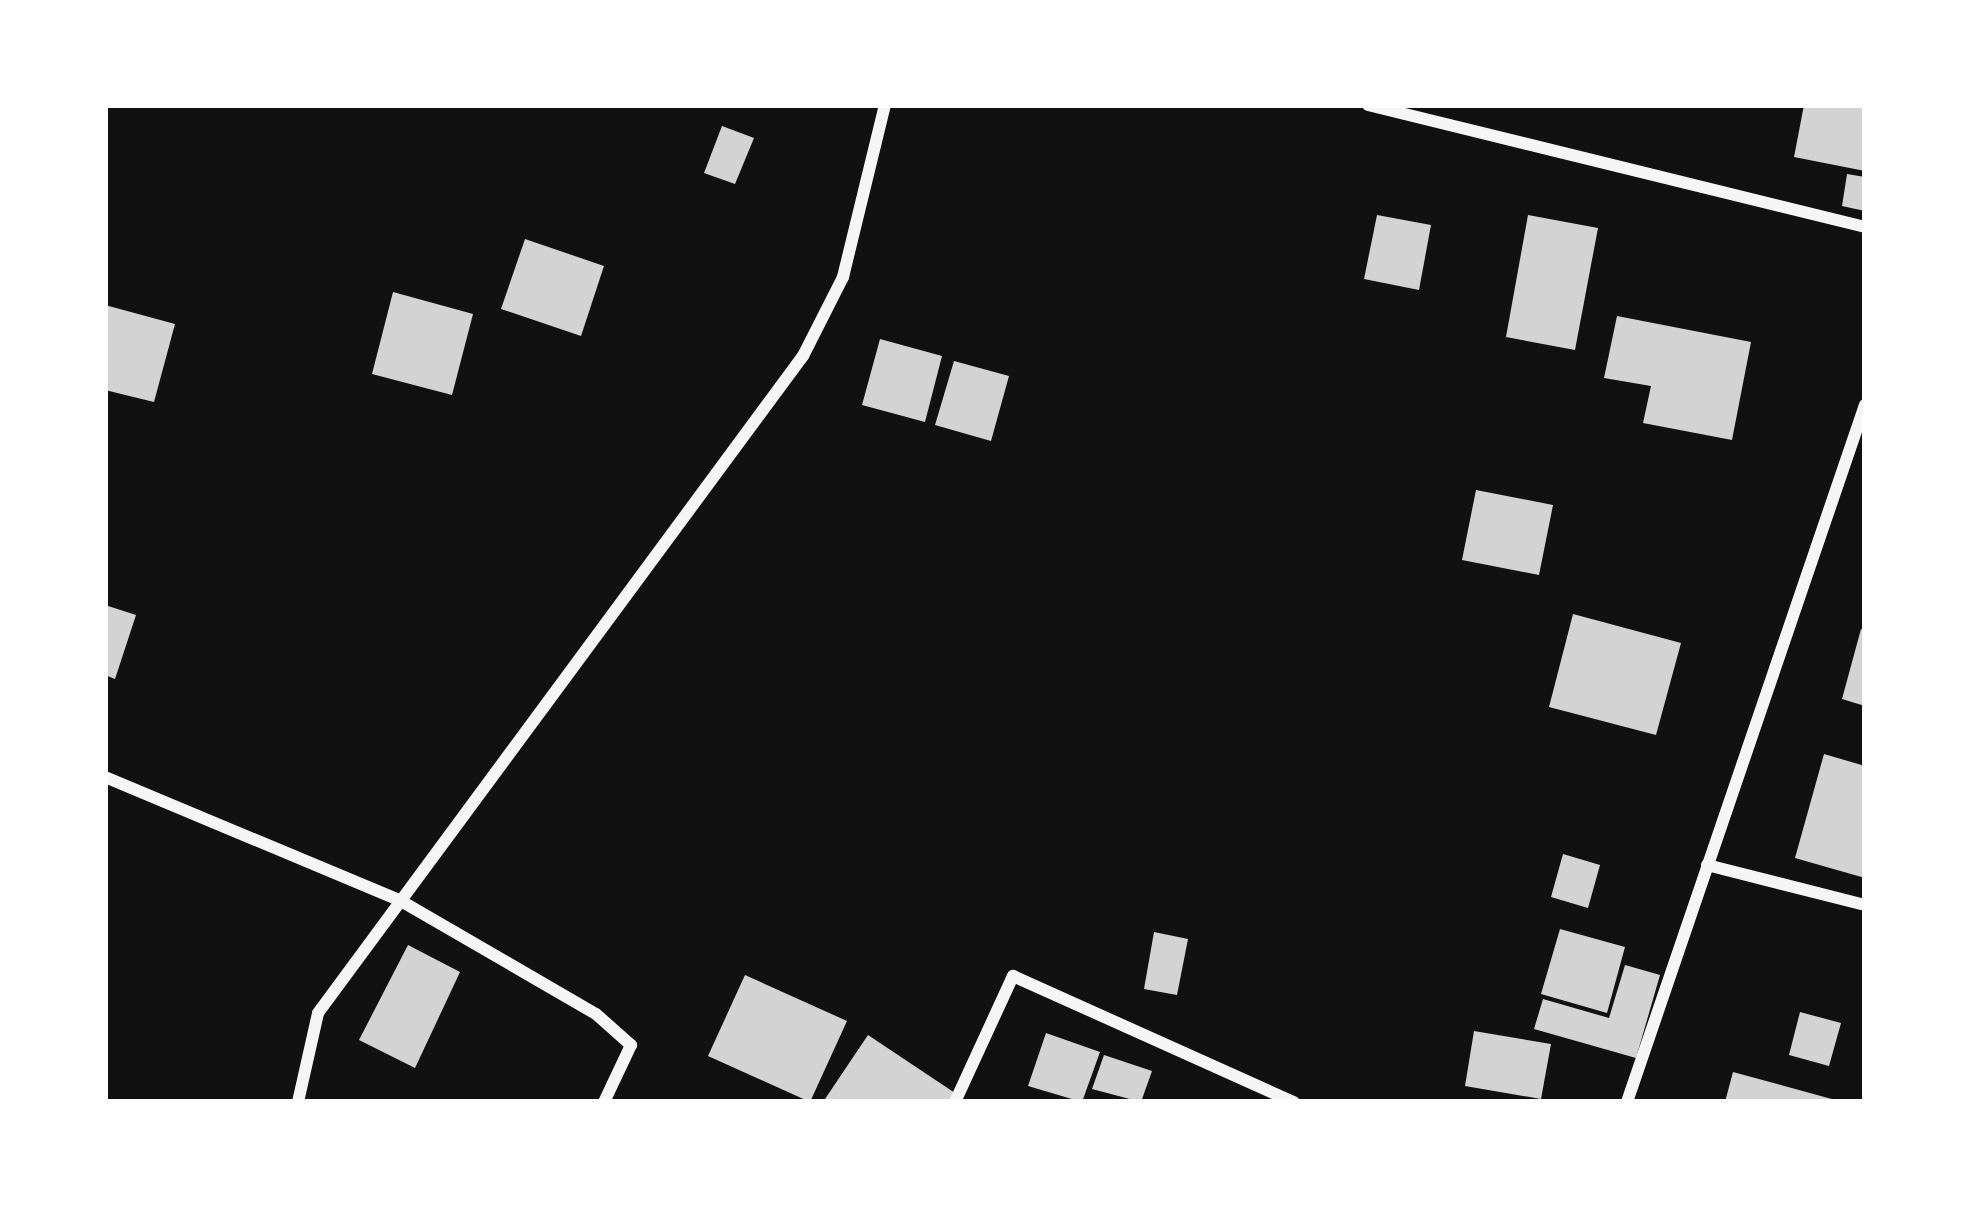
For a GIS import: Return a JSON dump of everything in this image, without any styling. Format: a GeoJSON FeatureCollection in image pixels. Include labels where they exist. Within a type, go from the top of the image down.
{"type":"FeatureCollection","features":[{"type":"Feature","properties":{"kind":"street"},"geometry":{"type":"LineString","coordinates":[[298,1102],[318,1013],[803,356],[843,277],[885,105]]}},
{"type":"Feature","properties":{"kind":"street"},"geometry":{"type":"LineString","coordinates":[[1368,105],[1865,226]]}},
{"type":"Feature","properties":{"kind":"street"},"geometry":{"type":"LineString","coordinates":[[1627,1102],[1865,405]]}},
{"type":"Feature","properties":{"kind":"street"},"geometry":{"type":"LineString","coordinates":[[105,777],[401,901],[596,1014],[631,1045],[604,1102]]}},
{"type":"Feature","properties":{"kind":"street"},"geometry":{"type":"LineString","coordinates":[[1707,865],[1865,905]]}},
{"type":"Feature","properties":{"kind":"street"},"geometry":{"type":"LineString","coordinates":[[955,1102],[1012,976],[1294,1102]]}},
{"type":"Feature","properties":{"kind":"building"},"geometry":{"type":"Polygon","coordinates":[[[1804,105],[1865,105],[1865,171],[1794,157],[1804,105]]]}},
{"type":"Feature","properties":{"kind":"building"},"geometry":{"type":"Polygon","coordinates":[[[722,126],[754,138],[735,184],[704,173],[722,126]]]}},
{"type":"Feature","properties":{"kind":"building"},"geometry":{"type":"Polygon","coordinates":[[[1847,174],[1865,177],[1865,211],[1842,206],[1847,174]]]}},
{"type":"Feature","properties":{"kind":"building"},"geometry":{"type":"Polygon","coordinates":[[[1377,215],[1431,225],[1419,290],[1364,279],[1377,215]]]}},
{"type":"Feature","properties":{"kind":"building"},"geometry":{"type":"Polygon","coordinates":[[[1528,215],[1598,228],[1575,350],[1506,337],[1528,215]]]}},
{"type":"Feature","properties":{"kind":"building"},"geometry":{"type":"Polygon","coordinates":[[[525,239],[604,266],[581,336],[501,309],[525,239]]]}},
{"type":"Feature","properties":{"kind":"building"},"geometry":{"type":"Polygon","coordinates":[[[393,292],[473,314],[452,395],[372,374],[393,292]]]}},
{"type":"Feature","properties":{"kind":"building"},"geometry":{"type":"Polygon","coordinates":[[[105,305],[175,324],[154,402],[105,390],[105,305]]]}},
{"type":"Feature","properties":{"kind":"building"},"geometry":{"type":"Polygon","coordinates":[[[1617,316],[1751,342],[1732,440],[1643,423],[1651,386],[1604,378],[1617,316]]]}},
{"type":"Feature","properties":{"kind":"building"},"geometry":{"type":"Polygon","coordinates":[[[880,339],[942,356],[925,422],[862,405],[880,339]]]}},
{"type":"Feature","properties":{"kind":"building"},"geometry":{"type":"Polygon","coordinates":[[[954,361],[1009,376],[991,441],[935,425],[954,361]]]}},
{"type":"Feature","properties":{"kind":"building"},"geometry":{"type":"Polygon","coordinates":[[[1476,490],[1553,505],[1539,575],[1462,560],[1476,490]]]}},
{"type":"Feature","properties":{"kind":"building"},"geometry":{"type":"Polygon","coordinates":[[[105,605],[136,615],[115,679],[105,675],[105,605]]]}},
{"type":"Feature","properties":{"kind":"building"},"geometry":{"type":"Polygon","coordinates":[[[1573,614],[1681,643],[1656,735],[1549,707],[1573,614]]]}},
{"type":"Feature","properties":{"kind":"building"},"geometry":{"type":"Polygon","coordinates":[[[1861,629],[1865,630],[1865,706],[1842,699],[1861,629]]]}},
{"type":"Feature","properties":{"kind":"building"},"geometry":{"type":"Polygon","coordinates":[[[1824,754],[1865,766],[1865,878],[1795,858],[1824,754]]]}},
{"type":"Feature","properties":{"kind":"building"},"geometry":{"type":"Polygon","coordinates":[[[1563,854],[1600,865],[1588,908],[1551,897],[1563,854]]]}},
{"type":"Feature","properties":{"kind":"building"},"geometry":{"type":"Polygon","coordinates":[[[1560,929],[1625,947],[1607,1013],[1541,994],[1560,929]]]}},
{"type":"Feature","properties":{"kind":"building"},"geometry":{"type":"Polygon","coordinates":[[[1154,932],[1188,939],[1177,995],[1144,989],[1154,932]]]}},
{"type":"Feature","properties":{"kind":"building"},"geometry":{"type":"Polygon","coordinates":[[[408,945],[460,972],[415,1068],[359,1040],[408,945]]]}},
{"type":"Feature","properties":{"kind":"building"},"geometry":{"type":"Polygon","coordinates":[[[1625,965],[1660,975],[1636,1058],[1534,1029],[1543,999],[1609,1018],[1625,965]]]}},
{"type":"Feature","properties":{"kind":"building"},"geometry":{"type":"Polygon","coordinates":[[[745,975],[847,1021],[810,1102],[708,1056],[745,975]]]}},
{"type":"Feature","properties":{"kind":"building"},"geometry":{"type":"Polygon","coordinates":[[[1800,1012],[1841,1023],[1829,1066],[1789,1055],[1800,1012]]]}},
{"type":"Feature","properties":{"kind":"building"},"geometry":{"type":"Polygon","coordinates":[[[1474,1031],[1551,1044],[1541,1099],[1465,1086],[1474,1031]]]}},
{"type":"Feature","properties":{"kind":"building"},"geometry":{"type":"Polygon","coordinates":[[[1046,1033],[1100,1052],[1082,1102],[1028,1086],[1046,1033]]]}},
{"type":"Feature","properties":{"kind":"building"},"geometry":{"type":"Polygon","coordinates":[[[868,1035],[958,1095],[954,1102],[823,1102],[868,1035]]]}},
{"type":"Feature","properties":{"kind":"building"},"geometry":{"type":"Polygon","coordinates":[[[1104,1055],[1152,1071],[1141,1102],[1092,1089],[1104,1055]]]}},
{"type":"Feature","properties":{"kind":"building"},"geometry":{"type":"Polygon","coordinates":[[[1733,1072],[1839,1101],[1725,1102],[1733,1072]]]}}]}
